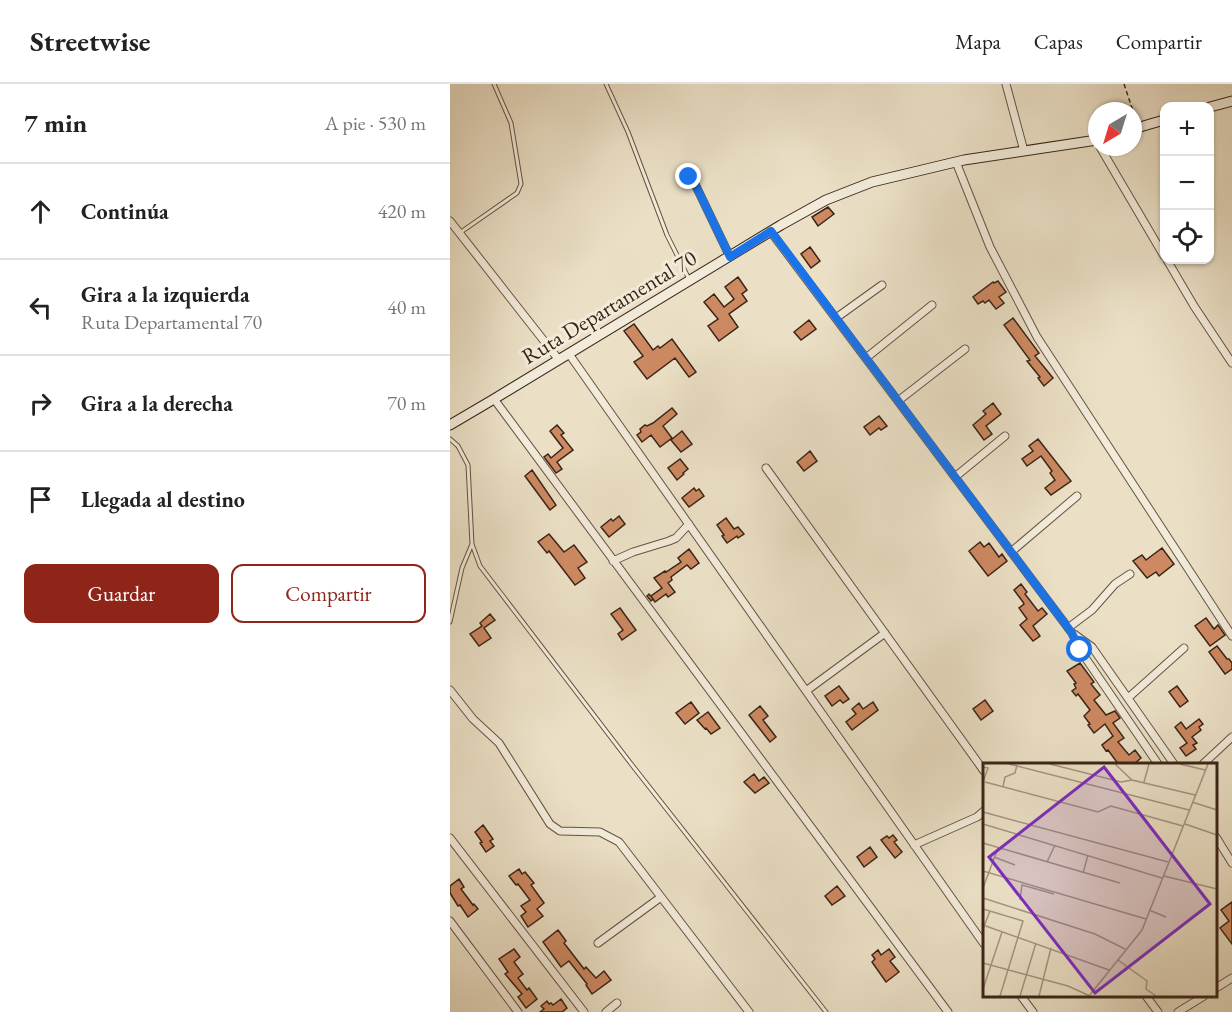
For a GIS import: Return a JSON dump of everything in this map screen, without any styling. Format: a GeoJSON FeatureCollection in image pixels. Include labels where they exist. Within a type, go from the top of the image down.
{"type":"FeatureCollection","features":[{"type":"Feature","properties":{"kind":"main road"},"geometry":{"type":"LineString","coordinates":[[1214,106],[1232,101]]}},
{"type":"Feature","properties":{"kind":"main road"},"geometry":{"type":"LineString","coordinates":[[1142,126],[1160,121]]}},
{"type":"Feature","properties":{"kind":"main road","name":"Ruta Departamental 70"},"geometry":{"type":"LineString","coordinates":[[450,424],[826,200],[872,182],[956,162],[1088,143]]}},
{"type":"Feature","properties":{"kind":"street"},"geometry":{"type":"LineString","coordinates":[[1006,84],[1024,151]]}},
{"type":"Feature","properties":{"kind":"street"},"geometry":{"type":"LineString","coordinates":[[1105,156],[1160,248]]}},
{"type":"Feature","properties":{"kind":"street"},"geometry":{"type":"LineString","coordinates":[[956,162],[990,247],[1037,337],[1232,636]]}},
{"type":"Feature","properties":{"kind":"street"},"geometry":{"type":"LineString","coordinates":[[683,176],[689,177],[695,184],[730,257]]}},
{"type":"Feature","properties":{"kind":"street"},"geometry":{"type":"LineString","coordinates":[[450,220],[559,360]]}},
{"type":"Feature","properties":{"kind":"street"},"geometry":{"type":"LineString","coordinates":[[771,231],[1070,631],[1080,650],[1157,763]]}},
{"type":"Feature","properties":{"kind":"street"},"geometry":{"type":"LineString","coordinates":[[1170,264],[1232,363]]}},
{"type":"Feature","properties":{"kind":"street"},"geometry":{"type":"LineString","coordinates":[[836,318],[882,285]]}},
{"type":"Feature","properties":{"kind":"street"},"geometry":{"type":"LineString","coordinates":[[866,358],[932,306]]}},
{"type":"Feature","properties":{"kind":"street"},"geometry":{"type":"LineString","coordinates":[[898,400],[965,349]]}},
{"type":"Feature","properties":{"kind":"street"},"geometry":{"type":"LineString","coordinates":[[569,354],[983,943]]}},
{"type":"Feature","properties":{"kind":"street"},"geometry":{"type":"LineString","coordinates":[[494,399],[948,1012]]}},
{"type":"Feature","properties":{"kind":"street"},"geometry":{"type":"LineString","coordinates":[[955,477],[1005,436]]}},
{"type":"Feature","properties":{"kind":"street"},"geometry":{"type":"LineString","coordinates":[[766,468],[983,770]]}},
{"type":"Feature","properties":{"kind":"street"},"geometry":{"type":"LineString","coordinates":[[1011,552],[1077,496]]}},
{"type":"Feature","properties":{"kind":"street"},"geometry":{"type":"LineString","coordinates":[[613,561],[676,538],[689,524]]}},
{"type":"Feature","properties":{"kind":"street"},"geometry":{"type":"LineString","coordinates":[[1070,631],[1115,584],[1130,574]]}},
{"type":"Feature","properties":{"kind":"street"},"geometry":{"type":"LineString","coordinates":[[1070,631],[1092,647],[1173,763]]}},
{"type":"Feature","properties":{"kind":"street"},"geometry":{"type":"LineString","coordinates":[[806,691],[885,633]]}},
{"type":"Feature","properties":{"kind":"street"},"geometry":{"type":"LineString","coordinates":[[1128,698],[1184,648]]}},
{"type":"Feature","properties":{"kind":"street"},"geometry":{"type":"LineString","coordinates":[[450,690],[472,719],[499,743],[550,824],[560,831],[600,832],[619,842],[748,1012]]}},
{"type":"Feature","properties":{"kind":"street"},"geometry":{"type":"LineString","coordinates":[[1205,763],[1232,737]]}},
{"type":"Feature","properties":{"kind":"street"},"geometry":{"type":"LineString","coordinates":[[914,845],[983,813]]}},
{"type":"Feature","properties":{"kind":"street"},"geometry":{"type":"LineString","coordinates":[[450,838],[584,1012]]}},
{"type":"Feature","properties":{"kind":"street"},"geometry":{"type":"LineString","coordinates":[[1217,840],[1232,862]]}},
{"type":"Feature","properties":{"kind":"street"},"geometry":{"type":"LineString","coordinates":[[598,944],[661,897]]}},
{"type":"Feature","properties":{"kind":"street"},"geometry":{"type":"LineString","coordinates":[[450,921],[518,1012]]}},
{"type":"Feature","properties":{"kind":"street"},"geometry":{"type":"LineString","coordinates":[[1217,987],[1232,978]]}},
{"type":"Feature","properties":{"kind":"street"},"geometry":{"type":"LineString","coordinates":[[1022,997],[1033,1012]]}},
{"type":"Feature","properties":{"kind":"street"},"geometry":{"type":"LineString","coordinates":[[1147,997],[1158,1012]]}},
{"type":"Feature","properties":{"kind":"street"},"geometry":{"type":"LineString","coordinates":[[1178,1012],[1202,997]]}},
{"type":"Feature","properties":{"kind":"street"},"geometry":{"type":"LineString","coordinates":[[606,1012],[617,1003]]}},
{"type":"Feature","properties":{"kind":"lane"},"geometry":{"type":"LineString","coordinates":[[459,233],[517,193],[521,184],[511,123],[494,84]]}},
{"type":"Feature","properties":{"kind":"lane"},"geometry":{"type":"LineString","coordinates":[[606,84],[628,132],[667,235],[690,281]]}},
{"type":"Feature","properties":{"kind":"lane"},"geometry":{"type":"LineString","coordinates":[[450,439],[458,446],[468,465],[472,544],[480,566],[632,765],[826,1012]]}},
{"type":"Feature","properties":{"kind":"lane"},"geometry":{"type":"LineString","coordinates":[[450,622],[462,568],[472,544]]}},
{"type":"Feature","properties":{"kind":"path"},"geometry":{"type":"LineString","coordinates":[[1124,84],[1129,102]]}},
{"type":"Feature","properties":{"kind":"building"},"geometry":{"type":"Polygon","coordinates":[[[828,207],[834,214],[818,226],[812,217],[828,207]]]}},
{"type":"Feature","properties":{"kind":"building"},"geometry":{"type":"Polygon","coordinates":[[[810,247],[820,261],[811,268],[801,254],[810,247]]]}},
{"type":"Feature","properties":{"kind":"building"},"geometry":{"type":"Polygon","coordinates":[[[738,277],[747,290],[742,294],[747,301],[729,314],[738,327],[719,341],[708,326],[718,319],[704,302],[714,294],[724,307],[734,299],[725,287],[738,277]]]}},
{"type":"Feature","properties":{"kind":"building"},"geometry":{"type":"Polygon","coordinates":[[[998,281],[1006,292],[999,297],[1004,303],[996,309],[989,300],[978,304],[973,297],[993,282],[998,281]]]}},
{"type":"Feature","properties":{"kind":"building"},"geometry":{"type":"Polygon","coordinates":[[[1013,318],[1039,353],[1035,356],[1053,378],[1044,386],[1027,361],[1030,360],[1004,325],[1013,318]]]}},
{"type":"Feature","properties":{"kind":"building"},"geometry":{"type":"Polygon","coordinates":[[[809,320],[816,329],[801,340],[794,332],[809,320]]]}},
{"type":"Feature","properties":{"kind":"building"},"geometry":{"type":"Polygon","coordinates":[[[634,324],[653,350],[672,339],[696,372],[689,377],[675,358],[647,379],[634,362],[643,356],[624,331],[634,324]]]}},
{"type":"Feature","properties":{"kind":"building"},"geometry":{"type":"Polygon","coordinates":[[[993,403],[1001,414],[986,426],[992,434],[984,440],[973,425],[986,414],[983,411],[993,403]]]}},
{"type":"Feature","properties":{"kind":"building"},"geometry":{"type":"Polygon","coordinates":[[[672,408],[677,414],[663,426],[672,438],[660,447],[651,435],[642,442],[637,435],[641,432],[640,429],[653,423],[672,408]]]}},
{"type":"Feature","properties":{"kind":"building"},"geometry":{"type":"Polygon","coordinates":[[[879,416],[887,426],[881,430],[879,428],[870,435],[864,427],[879,416]]]}},
{"type":"Feature","properties":{"kind":"building"},"geometry":{"type":"Polygon","coordinates":[[[557,425],[564,433],[561,435],[573,450],[557,462],[562,469],[556,473],[544,457],[548,454],[551,458],[563,448],[550,431],[557,425]]]}},
{"type":"Feature","properties":{"kind":"building"},"geometry":{"type":"Polygon","coordinates":[[[682,431],[692,444],[681,452],[671,440],[682,431]]]}},
{"type":"Feature","properties":{"kind":"building"},"geometry":{"type":"Polygon","coordinates":[[[1038,439],[1071,481],[1051,495],[1045,488],[1055,480],[1050,473],[1052,471],[1041,456],[1027,466],[1022,459],[1033,451],[1029,446],[1038,439]]]}},
{"type":"Feature","properties":{"kind":"building"},"geometry":{"type":"Polygon","coordinates":[[[810,451],[817,461],[804,471],[797,462],[810,451]]]}},
{"type":"Feature","properties":{"kind":"building"},"geometry":{"type":"Polygon","coordinates":[[[680,459],[688,469],[677,480],[668,468],[680,459]]]}},
{"type":"Feature","properties":{"kind":"building"},"geometry":{"type":"Polygon","coordinates":[[[532,470],[556,505],[550,510],[525,476],[532,470]]]}},
{"type":"Feature","properties":{"kind":"building"},"geometry":{"type":"Polygon","coordinates":[[[694,488],[696,491],[699,489],[704,496],[689,507],[682,498],[694,488]]]}},
{"type":"Feature","properties":{"kind":"building"},"geometry":{"type":"Polygon","coordinates":[[[619,516],[625,524],[609,537],[601,527],[619,516]]]}},
{"type":"Feature","properties":{"kind":"building"},"geometry":{"type":"Polygon","coordinates":[[[726,518],[734,529],[738,527],[744,534],[727,543],[717,525],[726,518]]]}},
{"type":"Feature","properties":{"kind":"building"},"geometry":{"type":"Polygon","coordinates":[[[549,534],[564,552],[574,545],[587,562],[578,568],[585,578],[575,585],[549,551],[547,553],[538,542],[549,534]]]}},
{"type":"Feature","properties":{"kind":"building"},"geometry":{"type":"Polygon","coordinates":[[[980,542],[984,547],[989,543],[999,557],[1002,554],[1007,561],[988,576],[969,551],[980,542]]]}},
{"type":"Feature","properties":{"kind":"building"},"geometry":{"type":"Polygon","coordinates":[[[1162,548],[1174,564],[1159,576],[1156,572],[1147,578],[1133,561],[1142,555],[1146,560],[1162,548]]]}},
{"type":"Feature","properties":{"kind":"building"},"geometry":{"type":"Polygon","coordinates":[[[689,549],[699,563],[691,569],[687,565],[671,577],[672,580],[668,583],[675,592],[668,597],[666,594],[655,602],[651,596],[662,588],[654,578],[681,562],[678,558],[689,549]]]}},
{"type":"Feature","properties":{"kind":"building"},"geometry":{"type":"Polygon","coordinates":[[[1021,584],[1027,592],[1025,594],[1038,611],[1042,608],[1047,614],[1033,626],[1040,636],[1033,641],[1020,625],[1027,619],[1019,608],[1024,604],[1014,590],[1021,584]]]}},
{"type":"Feature","properties":{"kind":"building"},"geometry":{"type":"Polygon","coordinates":[[[620,608],[636,630],[622,640],[618,634],[623,630],[611,614],[620,608]]]}},
{"type":"Feature","properties":{"kind":"building"},"geometry":{"type":"Polygon","coordinates":[[[490,614],[495,620],[484,628],[491,638],[479,646],[470,634],[482,626],[480,623],[490,614]]]}},
{"type":"Feature","properties":{"kind":"building"},"geometry":{"type":"Polygon","coordinates":[[[1206,618],[1214,629],[1218,625],[1225,635],[1210,646],[1195,626],[1206,618]]]}},
{"type":"Feature","properties":{"kind":"building"},"geometry":{"type":"Polygon","coordinates":[[[1217,646],[1232,663],[1232,669],[1225,674],[1209,652],[1217,646]]]}},
{"type":"Feature","properties":{"kind":"building"},"geometry":{"type":"Polygon","coordinates":[[[1080,663],[1094,682],[1091,684],[1100,695],[1094,700],[1106,715],[1115,711],[1120,718],[1113,723],[1124,738],[1118,742],[1129,755],[1135,750],[1141,758],[1135,763],[1118,763],[1108,750],[1106,751],[1102,745],[1113,736],[1105,724],[1094,733],[1088,725],[1090,724],[1084,716],[1090,710],[1078,694],[1076,696],[1072,691],[1076,688],[1074,684],[1076,683],[1067,671],[1080,663]]]}},
{"type":"Feature","properties":{"kind":"building"},"geometry":{"type":"Polygon","coordinates":[[[839,686],[849,699],[843,703],[840,700],[832,706],[825,696],[839,686]]]}},
{"type":"Feature","properties":{"kind":"building"},"geometry":{"type":"Polygon","coordinates":[[[1177,686],[1188,701],[1180,707],[1169,692],[1177,686]]]}},
{"type":"Feature","properties":{"kind":"building"},"geometry":{"type":"Polygon","coordinates":[[[985,700],[993,711],[981,720],[973,709],[985,700]]]}},
{"type":"Feature","properties":{"kind":"building"},"geometry":{"type":"Polygon","coordinates":[[[691,702],[699,713],[685,724],[676,713],[691,702]]]}},
{"type":"Feature","properties":{"kind":"building"},"geometry":{"type":"Polygon","coordinates":[[[873,702],[878,710],[852,730],[846,722],[856,714],[852,709],[859,703],[863,709],[873,702]]]}},
{"type":"Feature","properties":{"kind":"building"},"geometry":{"type":"Polygon","coordinates":[[[760,706],[768,716],[763,720],[776,737],[770,742],[749,715],[760,706]]]}},
{"type":"Feature","properties":{"kind":"building"},"geometry":{"type":"Polygon","coordinates":[[[708,712],[720,728],[711,734],[697,720],[708,712]]]}},
{"type":"Feature","properties":{"kind":"building"},"geometry":{"type":"Polygon","coordinates":[[[1199,719],[1203,724],[1199,727],[1201,730],[1192,737],[1197,743],[1193,745],[1196,749],[1186,756],[1180,748],[1187,743],[1175,727],[1181,722],[1186,729],[1199,719]]]}},
{"type":"Feature","properties":{"kind":"building"},"geometry":{"type":"Polygon","coordinates":[[[754,774],[759,781],[764,777],[769,783],[755,793],[744,782],[754,774]]]}},
{"type":"Feature","properties":{"kind":"building"},"geometry":{"type":"Polygon","coordinates":[[[483,825],[493,839],[490,841],[494,846],[486,852],[475,832],[483,825]]]}},
{"type":"Feature","properties":{"kind":"building"},"geometry":{"type":"Polygon","coordinates":[[[893,835],[897,840],[894,842],[902,852],[895,858],[881,840],[893,835]]]}},
{"type":"Feature","properties":{"kind":"building"},"geometry":{"type":"Polygon","coordinates":[[[870,847],[877,857],[864,867],[857,857],[870,847]]]}},
{"type":"Feature","properties":{"kind":"building"},"geometry":{"type":"Polygon","coordinates":[[[519,869],[522,874],[525,872],[534,883],[531,885],[544,903],[537,909],[543,916],[528,927],[521,916],[526,912],[521,906],[530,900],[509,876],[519,869]]]}},
{"type":"Feature","properties":{"kind":"building"},"geometry":{"type":"Polygon","coordinates":[[[459,879],[464,887],[461,889],[478,909],[468,917],[450,893],[450,886],[459,879]]]}},
{"type":"Feature","properties":{"kind":"building"},"geometry":{"type":"Polygon","coordinates":[[[837,886],[845,896],[832,905],[825,896],[837,886]]]}},
{"type":"Feature","properties":{"kind":"building"},"geometry":{"type":"Polygon","coordinates":[[[1232,902],[1232,944],[1220,928],[1229,921],[1221,910],[1232,902]]]}},
{"type":"Feature","properties":{"kind":"building"},"geometry":{"type":"Polygon","coordinates":[[[558,930],[566,941],[564,943],[584,969],[586,967],[596,978],[604,971],[611,980],[592,994],[569,961],[561,967],[543,942],[558,930]]]}},
{"type":"Feature","properties":{"kind":"building"},"geometry":{"type":"Polygon","coordinates":[[[514,949],[520,957],[514,962],[523,974],[518,978],[537,999],[526,1008],[518,997],[522,994],[505,974],[508,972],[499,959],[514,949]]]}},
{"type":"Feature","properties":{"kind":"building"},"geometry":{"type":"Polygon","coordinates":[[[889,949],[895,957],[890,961],[899,972],[886,982],[872,962],[875,959],[872,955],[878,950],[881,955],[889,949]]]}},
{"type":"Feature","properties":{"kind":"building"},"geometry":{"type":"Polygon","coordinates":[[[561,999],[567,1008],[562,1012],[540,1012],[544,1009],[541,1006],[547,1001],[553,1005],[561,999]]]}},
{"type":"Feature","properties":{"kind":"route"},"geometry":{"type":"LineString","coordinates":[[689,177],[693,180],[730,257],[771,231],[1072,633],[1080,650]]}}]}
